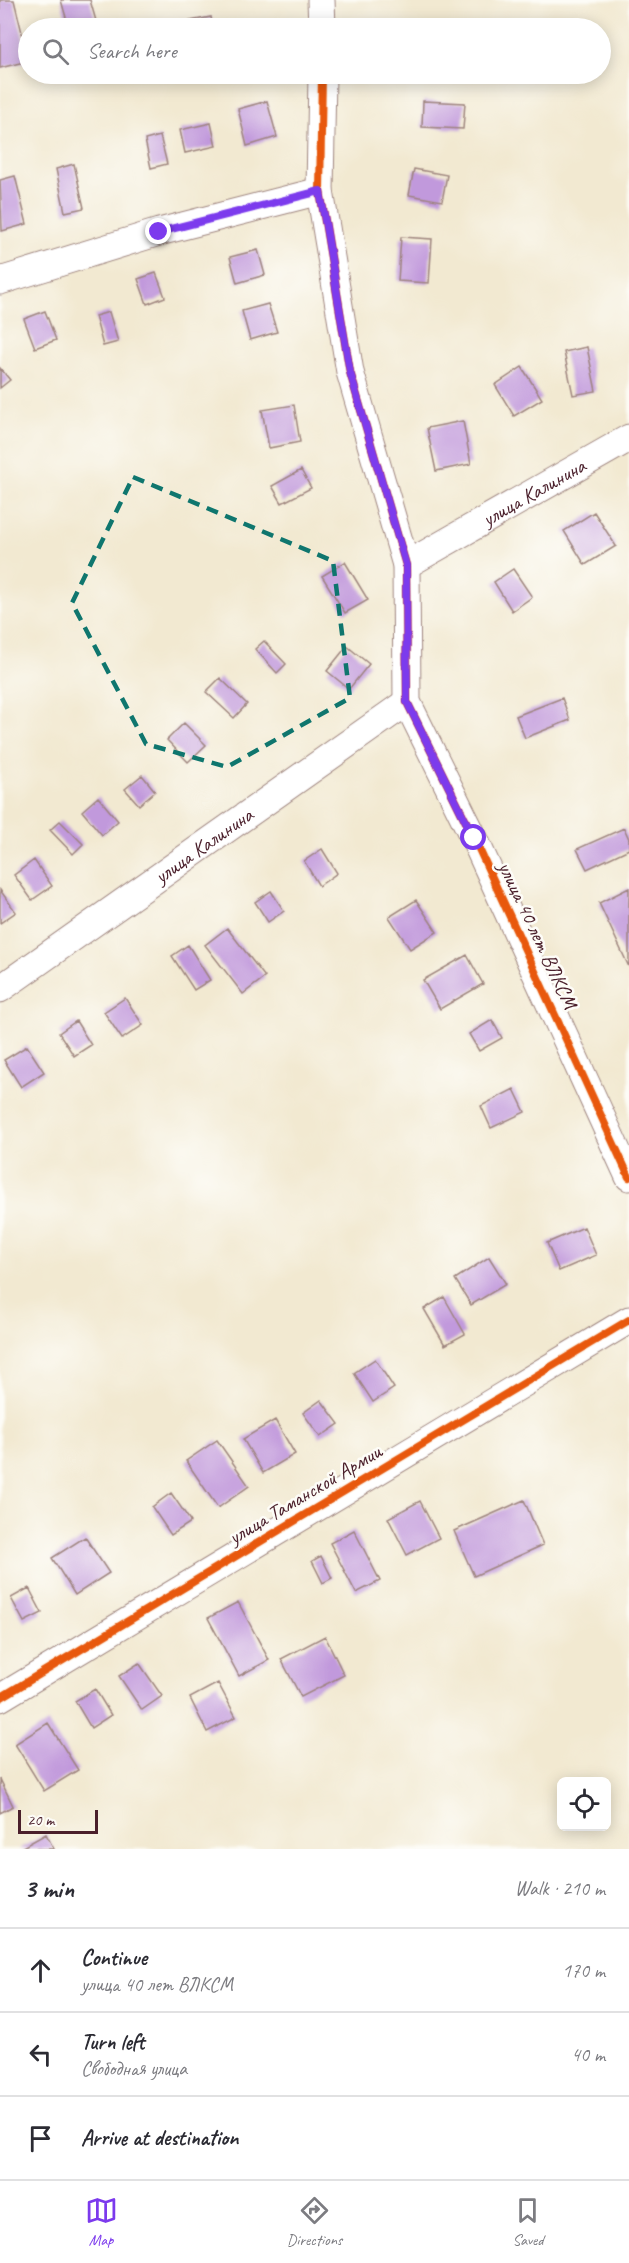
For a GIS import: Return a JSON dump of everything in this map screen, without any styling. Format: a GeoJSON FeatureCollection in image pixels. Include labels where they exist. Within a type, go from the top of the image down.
{"type":"FeatureCollection","features":[{"type":"Feature","properties":{"kind":"street"},"geometry":{"type":"LineString","coordinates":[[321,0],[322,18]]}},
{"type":"Feature","properties":{"kind":"street","name":"улица 40 лет ВЛКСМ"},"geometry":{"type":"LineString","coordinates":[[322,84],[320,191],[350,372],[406,565],[407,702],[474,838],[629,1177]]}},
{"type":"Feature","properties":{"kind":"street"},"geometry":{"type":"LineString","coordinates":[[0,280],[159,232],[320,191]]}},
{"type":"Feature","properties":{"kind":"street","name":"улица Калинина"},"geometry":{"type":"LineString","coordinates":[[406,565],[629,438]]}},
{"type":"Feature","properties":{"kind":"street","name":"улица Калинина"},"geometry":{"type":"LineString","coordinates":[[0,989],[407,702]]}},
{"type":"Feature","properties":{"kind":"street","name":"улица Таманской Армии"},"geometry":{"type":"LineString","coordinates":[[0,1698],[629,1320]]}},
{"type":"Feature","properties":{"kind":"highlighted area"},"geometry":{"type":"Polygon","coordinates":[[[133,477],[333,561],[350,698],[227,767],[146,744],[72,603],[133,477]]]}},
{"type":"Feature","properties":{"kind":"building"},"geometry":{"type":"Polygon","coordinates":[[[0,0],[14,0],[18,18],[18,64],[0,68],[0,0]]]}},
{"type":"Feature","properties":{"kind":"building"},"geometry":{"type":"Polygon","coordinates":[[[61,0],[90,0],[95,18],[66,18],[61,0]]]}},
{"type":"Feature","properties":{"kind":"building"},"geometry":{"type":"Polygon","coordinates":[[[267,101],[277,137],[247,146],[238,109],[267,101]]]}},
{"type":"Feature","properties":{"kind":"building"},"geometry":{"type":"Polygon","coordinates":[[[423,101],[465,103],[463,129],[422,127],[423,101]]]}},
{"type":"Feature","properties":{"kind":"building"},"geometry":{"type":"Polygon","coordinates":[[[211,123],[216,146],[185,153],[180,130],[211,123]]]}},
{"type":"Feature","properties":{"kind":"building"},"geometry":{"type":"Polygon","coordinates":[[[160,136],[167,164],[151,168],[145,140],[160,136]]]}},
{"type":"Feature","properties":{"kind":"building"},"geometry":{"type":"Polygon","coordinates":[[[74,164],[84,208],[65,212],[56,169],[74,164]]]}},
{"type":"Feature","properties":{"kind":"building"},"geometry":{"type":"Polygon","coordinates":[[[414,169],[447,175],[442,201],[409,195],[414,169]]]}},
{"type":"Feature","properties":{"kind":"building"},"geometry":{"type":"Polygon","coordinates":[[[15,176],[27,224],[2,231],[0,180],[15,176]]]}},
{"type":"Feature","properties":{"kind":"building"},"geometry":{"type":"Polygon","coordinates":[[[401,237],[432,239],[429,283],[398,281],[401,237]]]}},
{"type":"Feature","properties":{"kind":"building"},"geometry":{"type":"Polygon","coordinates":[[[258,250],[265,275],[237,283],[230,257],[258,250]]]}},
{"type":"Feature","properties":{"kind":"building"},"geometry":{"type":"Polygon","coordinates":[[[156,273],[165,297],[147,304],[138,279],[156,273]]]}},
{"type":"Feature","properties":{"kind":"building"},"geometry":{"type":"Polygon","coordinates":[[[268,304],[277,332],[250,340],[242,311],[268,304]]]}},
{"type":"Feature","properties":{"kind":"building"},"geometry":{"type":"Polygon","coordinates":[[[45,311],[56,340],[35,348],[24,319],[45,311]]]}},
{"type":"Feature","properties":{"kind":"building"},"geometry":{"type":"Polygon","coordinates":[[[109,312],[118,342],[103,346],[95,316],[109,312]]]}},
{"type":"Feature","properties":{"kind":"building"},"geometry":{"type":"Polygon","coordinates":[[[587,347],[596,391],[573,395],[564,352],[587,347]]]}},
{"type":"Feature","properties":{"kind":"building"},"geometry":{"type":"Polygon","coordinates":[[[522,367],[542,399],[514,416],[495,385],[522,367]]]}},
{"type":"Feature","properties":{"kind":"building"},"geometry":{"type":"Polygon","coordinates":[[[0,368],[10,380],[0,388],[0,368]]]}},
{"type":"Feature","properties":{"kind":"building"},"geometry":{"type":"Polygon","coordinates":[[[294,405],[300,442],[269,448],[262,410],[294,405]]]}},
{"type":"Feature","properties":{"kind":"building"},"geometry":{"type":"Polygon","coordinates":[[[463,421],[471,464],[436,471],[427,428],[463,421]]]}},
{"type":"Feature","properties":{"kind":"building"},"geometry":{"type":"Polygon","coordinates":[[[301,470],[311,488],[282,503],[272,486],[301,470]]]}},
{"type":"Feature","properties":{"kind":"building"},"geometry":{"type":"Polygon","coordinates":[[[594,512],[616,546],[585,565],[564,531],[594,512]]]}},
{"type":"Feature","properties":{"kind":"building"},"geometry":{"type":"Polygon","coordinates":[[[345,562],[368,600],[345,613],[322,576],[345,562]]]}},
{"type":"Feature","properties":{"kind":"building"},"geometry":{"type":"Polygon","coordinates":[[[513,569],[532,597],[512,611],[494,582],[513,569]]]}},
{"type":"Feature","properties":{"kind":"building"},"geometry":{"type":"Polygon","coordinates":[[[264,641],[286,664],[277,673],[255,649],[264,641]]]}},
{"type":"Feature","properties":{"kind":"building"},"geometry":{"type":"Polygon","coordinates":[[[347,646],[369,664],[349,689],[327,671],[347,646]]]}},
{"type":"Feature","properties":{"kind":"building"},"geometry":{"type":"Polygon","coordinates":[[[220,678],[247,704],[234,718],[206,692],[220,678]]]}},
{"type":"Feature","properties":{"kind":"building"},"geometry":{"type":"Polygon","coordinates":[[[562,698],[570,720],[525,738],[516,716],[562,698]]]}},
{"type":"Feature","properties":{"kind":"building"},"geometry":{"type":"Polygon","coordinates":[[[184,723],[206,745],[188,762],[167,740],[184,723]]]}},
{"type":"Feature","properties":{"kind":"building"},"geometry":{"type":"Polygon","coordinates":[[[142,775],[155,791],[139,805],[125,789],[142,775]]]}},
{"type":"Feature","properties":{"kind":"building"},"geometry":{"type":"Polygon","coordinates":[[[98,797],[118,821],[102,835],[82,811],[98,797]]]}},
{"type":"Feature","properties":{"kind":"building"},"geometry":{"type":"Polygon","coordinates":[[[60,821],[83,844],[73,854],[50,830],[60,821]]]}},
{"type":"Feature","properties":{"kind":"building"},"geometry":{"type":"Polygon","coordinates":[[[624,828],[629,839],[629,849],[587,869],[577,849],[624,828]]]}},
{"type":"Feature","properties":{"kind":"building"},"geometry":{"type":"Polygon","coordinates":[[[322,849],[337,873],[319,886],[304,861],[322,849]]]}},
{"type":"Feature","properties":{"kind":"building"},"geometry":{"type":"Polygon","coordinates":[[[34,860],[52,886],[32,900],[14,875],[34,860]]]}},
{"type":"Feature","properties":{"kind":"building"},"geometry":{"type":"Polygon","coordinates":[[[629,888],[629,967],[599,903],[629,888]]]}},
{"type":"Feature","properties":{"kind":"building"},"geometry":{"type":"Polygon","coordinates":[[[0,890],[16,912],[0,923],[0,890]]]}},
{"type":"Feature","properties":{"kind":"building"},"geometry":{"type":"Polygon","coordinates":[[[271,891],[284,911],[268,922],[255,902],[271,891]]]}},
{"type":"Feature","properties":{"kind":"building"},"geometry":{"type":"Polygon","coordinates":[[[416,900],[437,932],[410,949],[389,917],[416,900]]]}},
{"type":"Feature","properties":{"kind":"building"},"geometry":{"type":"Polygon","coordinates":[[[227,928],[265,977],[243,994],[205,945],[227,928]]]}},
{"type":"Feature","properties":{"kind":"building"},"geometry":{"type":"Polygon","coordinates":[[[188,945],[210,980],[194,990],[172,956],[188,945]]]}},
{"type":"Feature","properties":{"kind":"building"},"geometry":{"type":"Polygon","coordinates":[[[467,955],[483,984],[440,1009],[423,980],[467,955]]]}},
{"type":"Feature","properties":{"kind":"building"},"geometry":{"type":"Polygon","coordinates":[[[125,998],[143,1025],[122,1039],[104,1012],[125,998]]]}},
{"type":"Feature","properties":{"kind":"building"},"geometry":{"type":"Polygon","coordinates":[[[492,1020],[502,1038],[479,1051],[469,1034],[492,1020]]]}},
{"type":"Feature","properties":{"kind":"building"},"geometry":{"type":"Polygon","coordinates":[[[76,1021],[91,1045],[74,1056],[59,1033],[76,1021]]]}},
{"type":"Feature","properties":{"kind":"building"},"geometry":{"type":"Polygon","coordinates":[[[27,1046],[44,1072],[21,1087],[4,1060],[27,1046]]]}},
{"type":"Feature","properties":{"kind":"building"},"geometry":{"type":"Polygon","coordinates":[[[514,1089],[525,1112],[491,1128],[481,1106],[514,1089]]]}},
{"type":"Feature","properties":{"kind":"building"},"geometry":{"type":"Polygon","coordinates":[[[584,1227],[596,1255],[559,1271],[547,1243],[584,1227]]]}},
{"type":"Feature","properties":{"kind":"building"},"geometry":{"type":"Polygon","coordinates":[[[489,1257],[506,1284],[471,1305],[455,1279],[489,1257]]]}},
{"type":"Feature","properties":{"kind":"building"},"geometry":{"type":"Polygon","coordinates":[[[444,1297],[465,1334],[445,1345],[424,1309],[444,1297]]]}},
{"type":"Feature","properties":{"kind":"building"},"geometry":{"type":"Polygon","coordinates":[[[375,1359],[394,1388],[373,1402],[354,1373],[375,1359]]]}},
{"type":"Feature","properties":{"kind":"building"},"geometry":{"type":"Polygon","coordinates":[[[321,1400],[339,1424],[320,1437],[303,1413],[321,1400]]]}},
{"type":"Feature","properties":{"kind":"building"},"geometry":{"type":"Polygon","coordinates":[[[275,1420],[295,1454],[263,1473],[243,1439],[275,1420]]]}},
{"type":"Feature","properties":{"kind":"building"},"geometry":{"type":"Polygon","coordinates":[[[217,1440],[249,1486],[218,1508],[186,1461],[217,1440]]]}},
{"type":"Feature","properties":{"kind":"building"},"geometry":{"type":"Polygon","coordinates":[[[171,1493],[191,1522],[171,1535],[152,1507],[171,1493]]]}},
{"type":"Feature","properties":{"kind":"building"},"geometry":{"type":"Polygon","coordinates":[[[524,1500],[543,1545],[474,1576],[454,1531],[524,1500]]]}},
{"type":"Feature","properties":{"kind":"building"},"geometry":{"type":"Polygon","coordinates":[[[420,1501],[439,1538],[407,1555],[388,1518],[420,1501]]]}},
{"type":"Feature","properties":{"kind":"building"},"geometry":{"type":"Polygon","coordinates":[[[354,1530],[380,1581],[356,1593],[330,1543],[354,1530]]]}},
{"type":"Feature","properties":{"kind":"building"},"geometry":{"type":"Polygon","coordinates":[[[85,1537],[109,1573],[75,1595],[52,1558],[85,1537]]]}},
{"type":"Feature","properties":{"kind":"building"},"geometry":{"type":"Polygon","coordinates":[[[321,1556],[332,1578],[323,1583],[312,1561],[321,1556]]]}},
{"type":"Feature","properties":{"kind":"building"},"geometry":{"type":"Polygon","coordinates":[[[29,1588],[42,1613],[24,1622],[11,1598],[29,1588]]]}},
{"type":"Feature","properties":{"kind":"building"},"geometry":{"type":"Polygon","coordinates":[[[238,1602],[269,1660],[239,1676],[208,1618],[238,1602]]]}},
{"type":"Feature","properties":{"kind":"building"},"geometry":{"type":"Polygon","coordinates":[[[325,1636],[344,1675],[301,1697],[281,1659],[325,1636]]]}},
{"type":"Feature","properties":{"kind":"building"},"geometry":{"type":"Polygon","coordinates":[[[139,1663],[162,1696],[142,1710],[119,1676],[139,1663]]]}},
{"type":"Feature","properties":{"kind":"building"},"geometry":{"type":"Polygon","coordinates":[[[218,1683],[236,1717],[207,1732],[190,1698],[218,1683]]]}},
{"type":"Feature","properties":{"kind":"building"},"geometry":{"type":"Polygon","coordinates":[[[95,1689],[111,1715],[91,1728],[75,1701],[95,1689]]]}},
{"type":"Feature","properties":{"kind":"building"},"geometry":{"type":"Polygon","coordinates":[[[48,1723],[78,1770],[44,1791],[15,1744],[48,1723]]]}},
{"type":"Feature","properties":{"kind":"building"},"geometry":{"type":"Polygon","coordinates":[[[0,1779],[13,1806],[0,1813],[0,1779]]]}},
{"type":"Feature","properties":{"kind":"building"},"geometry":{"type":"Polygon","coordinates":[[[46,1834],[54,1849],[19,1849],[46,1834]]]}},
{"type":"Feature","properties":{"kind":"cycle path"},"geometry":{"type":"LineString","coordinates":[[322,84],[320,191],[350,372],[406,565],[407,702],[474,838],[629,1177]]}},
{"type":"Feature","properties":{"kind":"cycle path"},"geometry":{"type":"LineString","coordinates":[[0,1698],[629,1320]]}},
{"type":"Feature","properties":{"kind":"route"},"geometry":{"type":"LineString","coordinates":[[159,232],[320,191],[350,372],[406,565],[407,702],[474,838]]}}]}
